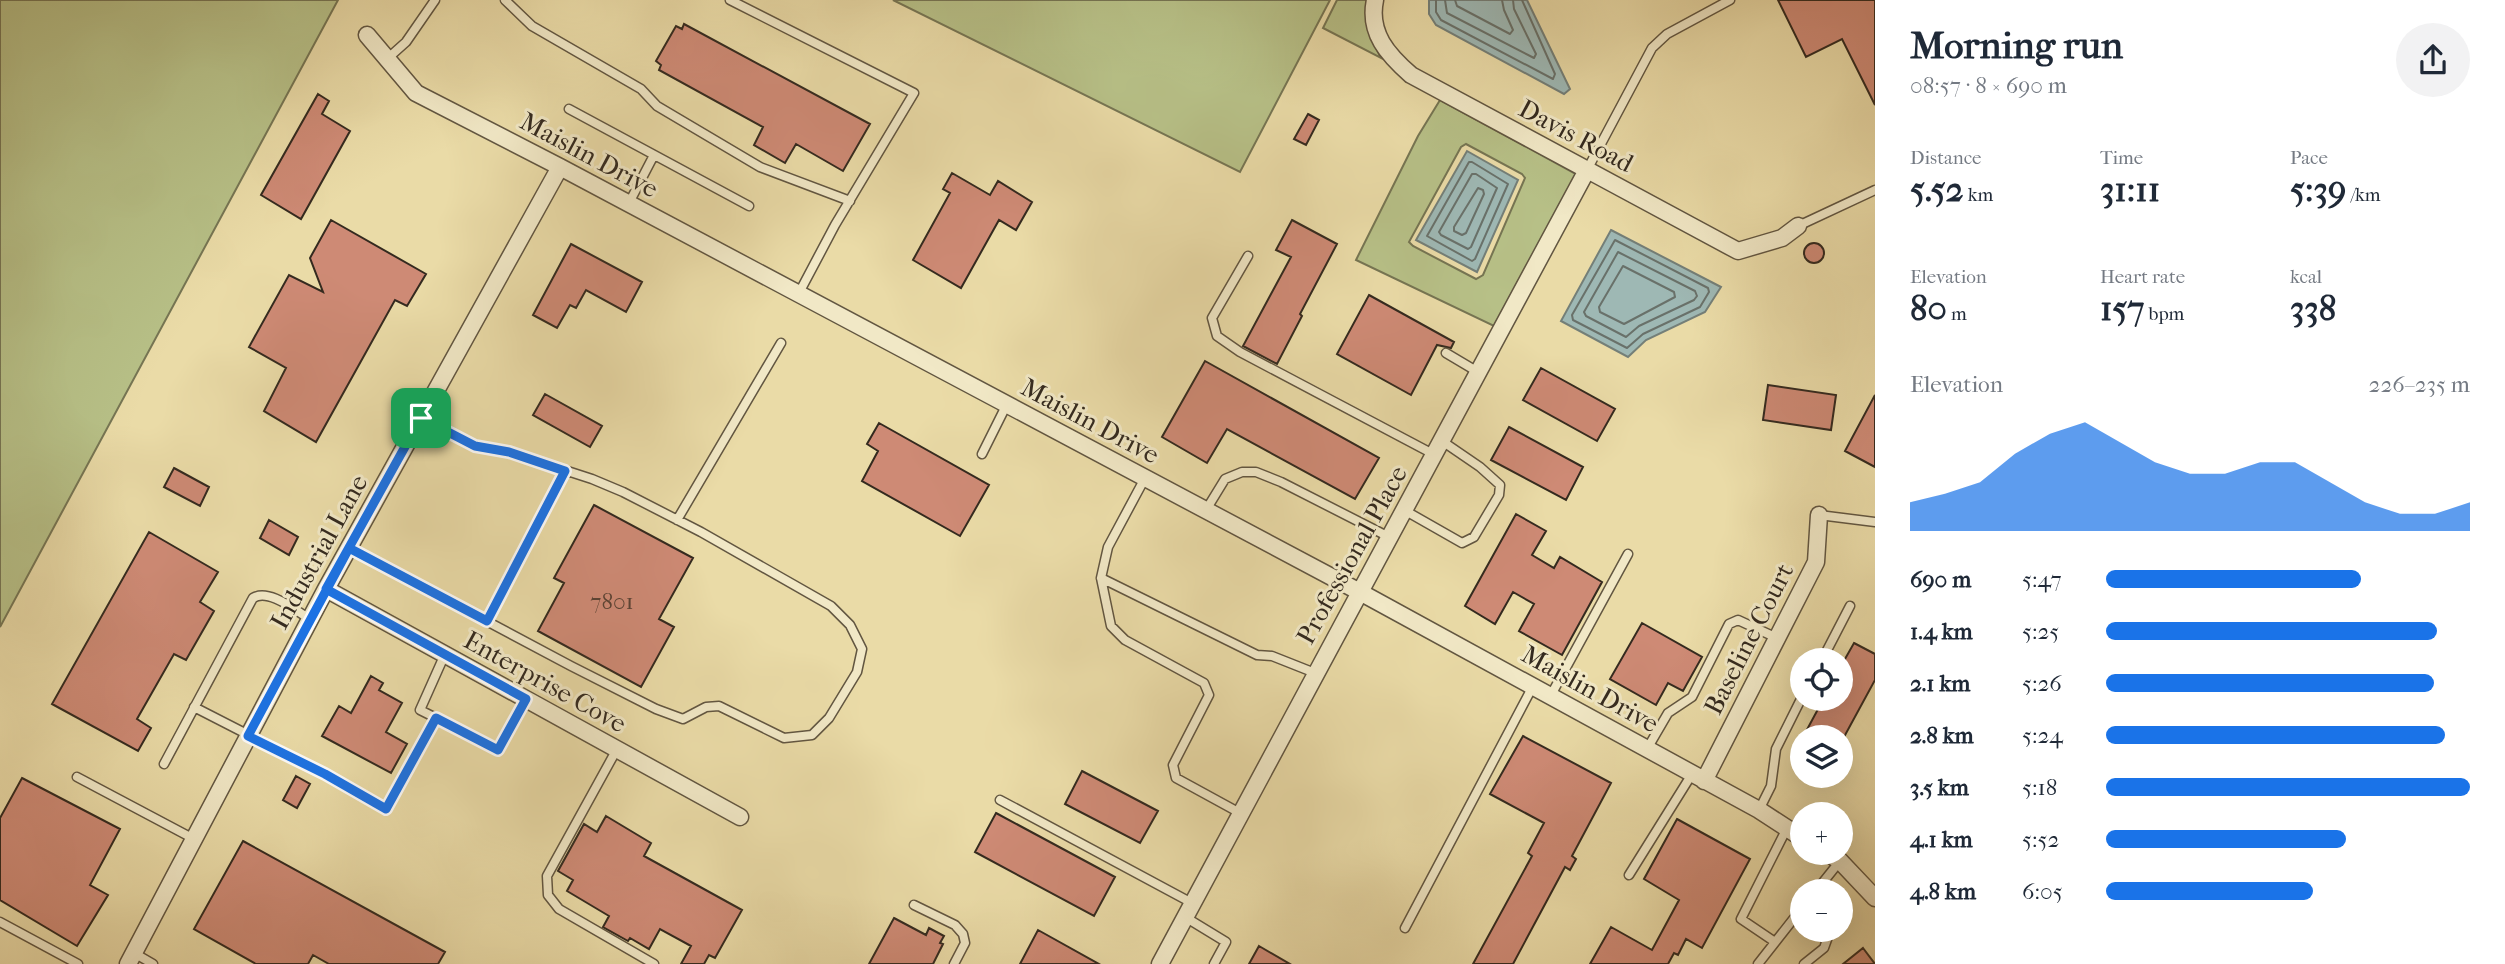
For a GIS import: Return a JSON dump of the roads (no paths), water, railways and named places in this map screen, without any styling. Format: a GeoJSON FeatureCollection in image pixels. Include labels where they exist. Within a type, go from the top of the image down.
{"type":"FeatureCollection","features":[{"type":"Feature","properties":{"kind":"street","name":"Davis Road"},"geometry":{"type":"LineString","coordinates":[[1375,0],[1377,33],[1390,57],[1411,75],[1738,251],[1782,238],[1798,226]]}},
{"type":"Feature","properties":{"kind":"street","name":"Maislin Drive"},"geometry":{"type":"LineString","coordinates":[[367,35],[416,93],[629,203],[1359,591],[1759,810],[1790,830]]}},
{"type":"Feature","properties":{"kind":"street","name":"Industrial Lane"},"geometry":{"type":"LineString","coordinates":[[131,959],[326,589],[560,167]]}},
{"type":"Feature","properties":{"kind":"street","name":"Professional Place"},"geometry":{"type":"LineString","coordinates":[[1160,964],[1587,170]]}},
{"type":"Feature","properties":{"kind":"street","name":"Baseline Court"},"geometry":{"type":"LineString","coordinates":[[1698,777],[1777,638],[1816,562],[1819,515]]}},
{"type":"Feature","properties":{"kind":"street","name":"Enterprise Cove"},"geometry":{"type":"LineString","coordinates":[[326,589],[740,817]]}},
{"type":"Feature","properties":{"kind":"street"},"geometry":{"type":"LineString","coordinates":[[1844,865],[1875,898]]}},
{"type":"Feature","properties":{"kind":"lane"},"geometry":{"type":"LineString","coordinates":[[387,59],[406,43],[435,0]]}},
{"type":"Feature","properties":{"kind":"lane"},"geometry":{"type":"LineString","coordinates":[[505,0],[532,26],[641,89],[657,106],[748,160],[769,171],[850,201]]}},
{"type":"Feature","properties":{"kind":"lane"},"geometry":{"type":"LineString","coordinates":[[730,0],[914,93],[799,293]]}},
{"type":"Feature","properties":{"kind":"lane"},"geometry":{"type":"LineString","coordinates":[[1587,170],[1652,48],[1667,34],[1730,0]]}},
{"type":"Feature","properties":{"kind":"lane"},"geometry":{"type":"LineString","coordinates":[[569,109],[748,206]]}},
{"type":"Feature","properties":{"kind":"lane"},"geometry":{"type":"LineString","coordinates":[[629,203],[654,155]]}},
{"type":"Feature","properties":{"kind":"lane"},"geometry":{"type":"LineString","coordinates":[[1798,226],[1875,190]]}},
{"type":"Feature","properties":{"kind":"lane"},"geometry":{"type":"LineString","coordinates":[[1248,256],[1212,317],[1217,336],[1240,352],[1480,467],[1500,485],[1499,495],[1474,537],[1462,543],[1404,510]]}},
{"type":"Feature","properties":{"kind":"lane"},"geometry":{"type":"LineString","coordinates":[[677,520],[781,344]]}},
{"type":"Feature","properties":{"kind":"lane"},"geometry":{"type":"LineString","coordinates":[[1446,353],[1478,372]]}},
{"type":"Feature","properties":{"kind":"lane"},"geometry":{"type":"LineString","coordinates":[[982,454],[1007,404]]}},
{"type":"Feature","properties":{"kind":"lane"},"geometry":{"type":"LineString","coordinates":[[349,548],[656,709],[684,719],[706,707],[719,706],[784,738],[812,735],[829,718],[857,672],[862,649],[850,625],[831,606],[623,492],[509,452],[475,446],[421,418]]}},
{"type":"Feature","properties":{"kind":"lane"},"geometry":{"type":"LineString","coordinates":[[487,621],[565,471]]}},
{"type":"Feature","properties":{"kind":"lane"},"geometry":{"type":"LineString","coordinates":[[1206,510],[1225,478],[1242,472],[1256,472],[1389,537]]}},
{"type":"Feature","properties":{"kind":"lane"},"geometry":{"type":"LineString","coordinates":[[1145,478],[1108,547],[1101,578],[1111,626],[1125,640],[1204,683],[1209,695],[1173,765],[1176,778],[1240,813]]}},
{"type":"Feature","properties":{"kind":"lane"},"geometry":{"type":"LineString","coordinates":[[1819,515],[1875,522]]}},
{"type":"Feature","properties":{"kind":"lane"},"geometry":{"type":"LineString","coordinates":[[1551,695],[1628,554]]}},
{"type":"Feature","properties":{"kind":"lane"},"geometry":{"type":"LineString","coordinates":[[1101,578],[1258,655],[1272,656],[1315,673]]}},
{"type":"Feature","properties":{"kind":"lane"},"geometry":{"type":"LineString","coordinates":[[164,764],[253,598],[268,595],[310,619]]}},
{"type":"Feature","properties":{"kind":"lane"},"geometry":{"type":"LineString","coordinates":[[1828,648],[1850,606]]}},
{"type":"Feature","properties":{"kind":"lane"},"geometry":{"type":"LineString","coordinates":[[1647,749],[1668,713],[1692,697],[1729,624],[1738,620],[1777,638]]}},
{"type":"Feature","properties":{"kind":"lane"},"geometry":{"type":"LineString","coordinates":[[445,654],[420,710],[498,750],[526,699]]}},
{"type":"Feature","properties":{"kind":"lane"},"geometry":{"type":"LineString","coordinates":[[1405,928],[1533,686]]}},
{"type":"Feature","properties":{"kind":"lane"},"geometry":{"type":"LineString","coordinates":[[194,707],[325,774],[386,809],[436,718]]}},
{"type":"Feature","properties":{"kind":"lane"},"geometry":{"type":"LineString","coordinates":[[1759,810],[1770,786],[1776,749],[1795,711]]}},
{"type":"Feature","properties":{"kind":"lane"},"geometry":{"type":"LineString","coordinates":[[617,749],[547,876],[548,895],[559,909],[654,964]]}},
{"type":"Feature","properties":{"kind":"lane"},"geometry":{"type":"LineString","coordinates":[[1629,876],[1698,777]]}},
{"type":"Feature","properties":{"kind":"lane"},"geometry":{"type":"LineString","coordinates":[[77,778],[194,839]]}},
{"type":"Feature","properties":{"kind":"lane"},"geometry":{"type":"LineString","coordinates":[[1000,800],[1188,910],[1226,942],[1214,964]]}},
{"type":"Feature","properties":{"kind":"lane"},"geometry":{"type":"LineString","coordinates":[[1775,942],[1741,919],[1787,828]]}},
{"type":"Feature","properties":{"kind":"lane"},"geometry":{"type":"LineString","coordinates":[[1826,879],[1837,865]]}},
{"type":"Feature","properties":{"kind":"lane"},"geometry":{"type":"LineString","coordinates":[[915,905],[955,925],[964,934],[965,943],[954,964]]}},
{"type":"Feature","properties":{"kind":"lane"},"geometry":{"type":"LineString","coordinates":[[0,922],[78,964]]}},
{"type":"Feature","properties":{"kind":"lane"},"geometry":{"type":"LineString","coordinates":[[1758,964],[1790,923]]}},
{"type":"Feature","properties":{"kind":"lane"},"geometry":{"type":"LineString","coordinates":[[1804,964],[1824,948],[1826,942]]}},
{"type":"Feature","properties":{"kind":"lane"},"geometry":{"type":"LineString","coordinates":[[131,959],[153,964]]}},
{"type":"Feature","properties":{"kind":"water"},"geometry":{"type":"Polygon","coordinates":[[[1429,0],[1527,0],[1570,89],[1564,94],[1436,25],[1429,14],[1429,0]]]}},
{"type":"Feature","properties":{"kind":"water"},"geometry":{"type":"Polygon","coordinates":[[[1467,151],[1518,180],[1477,272],[1416,240],[1467,151]]]}},
{"type":"Feature","properties":{"kind":"water"},"geometry":{"type":"Polygon","coordinates":[[[1611,230],[1721,287],[1705,312],[1646,340],[1628,357],[1561,321],[1611,230]]]}}]}
